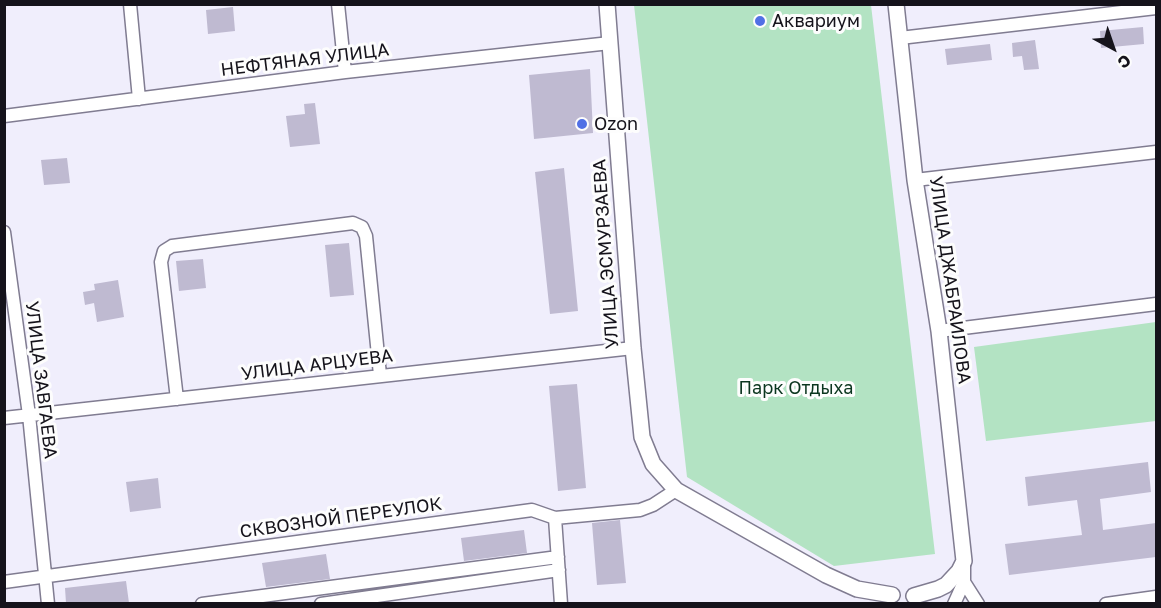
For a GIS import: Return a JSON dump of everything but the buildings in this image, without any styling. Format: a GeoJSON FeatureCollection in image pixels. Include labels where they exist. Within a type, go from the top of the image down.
{"type":"FeatureCollection","features":[{"type":"Feature","properties":{"kind":"street"},"geometry":{"type":"LineString","coordinates":[[130,4],[140,99]]}},
{"type":"Feature","properties":{"kind":"street"},"geometry":{"type":"LineString","coordinates":[[338,4],[345,72]]}},
{"type":"Feature","properties":{"kind":"street","name":"УЛИЦА ЭСМУРЗАЕВА"},"geometry":{"type":"LineString","coordinates":[[607,4],[633,348],[642,437],[653,464],[676,490],[826,575],[887,599],[899,593],[918,600]]}},
{"type":"Feature","properties":{"kind":"street","name":"УЛИЦА ДЖАБРАИЛОВА"},"geometry":{"type":"LineString","coordinates":[[896,4],[915,180],[939,330],[964,561],[964,582],[954,603]]}},
{"type":"Feature","properties":{"kind":"street"},"geometry":{"type":"LineString","coordinates":[[900,38],[1156,8]]}},
{"type":"Feature","properties":{"kind":"street","name":"НЕФТЯНАЯ УЛИЦА"},"geometry":{"type":"LineString","coordinates":[[4,116],[345,72],[610,43]]}},
{"type":"Feature","properties":{"kind":"street"},"geometry":{"type":"LineString","coordinates":[[915,180],[1156,152]]}},
{"type":"Feature","properties":{"kind":"street"},"geometry":{"type":"LineString","coordinates":[[177,399],[161,262],[164,251],[172,246],[353,223],[362,227],[366,236],[380,375]]}},
{"type":"Feature","properties":{"kind":"street","name":"УЛИЦА ЗАВГАЕВА"},"geometry":{"type":"LineString","coordinates":[[4,232],[29,415],[48,603]]}},
{"type":"Feature","properties":{"kind":"street"},"geometry":{"type":"LineString","coordinates":[[939,330],[1156,304]]}},
{"type":"Feature","properties":{"kind":"street","name":"УЛИЦА АРЦУЕВА"},"geometry":{"type":"LineString","coordinates":[[4,418],[633,348]]}},
{"type":"Feature","properties":{"kind":"street","name":"СКВОЗНОЙ ПЕРЕУЛОК"},"geometry":{"type":"LineString","coordinates":[[4,582],[532,510],[555,518],[640,510],[653,505],[676,490]]}},
{"type":"Feature","properties":{"kind":"street"},"geometry":{"type":"LineString","coordinates":[[555,518],[561,603]]}},
{"type":"Feature","properties":{"kind":"street"},"geometry":{"type":"LineString","coordinates":[[202,603],[558,557]]}},
{"type":"Feature","properties":{"kind":"street"},"geometry":{"type":"LineString","coordinates":[[918,600],[946,585],[959,571],[964,561]]}},
{"type":"Feature","properties":{"kind":"street"},"geometry":{"type":"LineString","coordinates":[[321,603],[559,570]]}},
{"type":"Feature","properties":{"kind":"street"},"geometry":{"type":"LineString","coordinates":[[964,582],[978,603]]}},
{"type":"Feature","properties":{"kind":"street"},"geometry":{"type":"LineString","coordinates":[[857,589],[867,603]]}},
{"type":"Feature","properties":{"kind":"street"},"geometry":{"type":"LineString","coordinates":[[1106,603],[1156,597]]}},
{"type":"Feature","properties":{"kind":"green space","name":"Парк Отдыха"},"geometry":{"type":"Polygon","coordinates":[[[634,5],[871,5],[935,554],[834,566],[687,477],[634,5]]]}},
{"type":"Feature","properties":{"kind":"green space"},"geometry":{"type":"Polygon","coordinates":[[[1156,322],[1156,421],[986,441],[974,347],[1156,322]]]}},
{"type":"Feature","properties":{"kind":"place","name":"Аквариум"},"geometry":{"type":"Point","coordinates":[760,21]}},
{"type":"Feature","properties":{"kind":"place","name":"Ozon"},"geometry":{"type":"Point","coordinates":[582,124]}}]}
